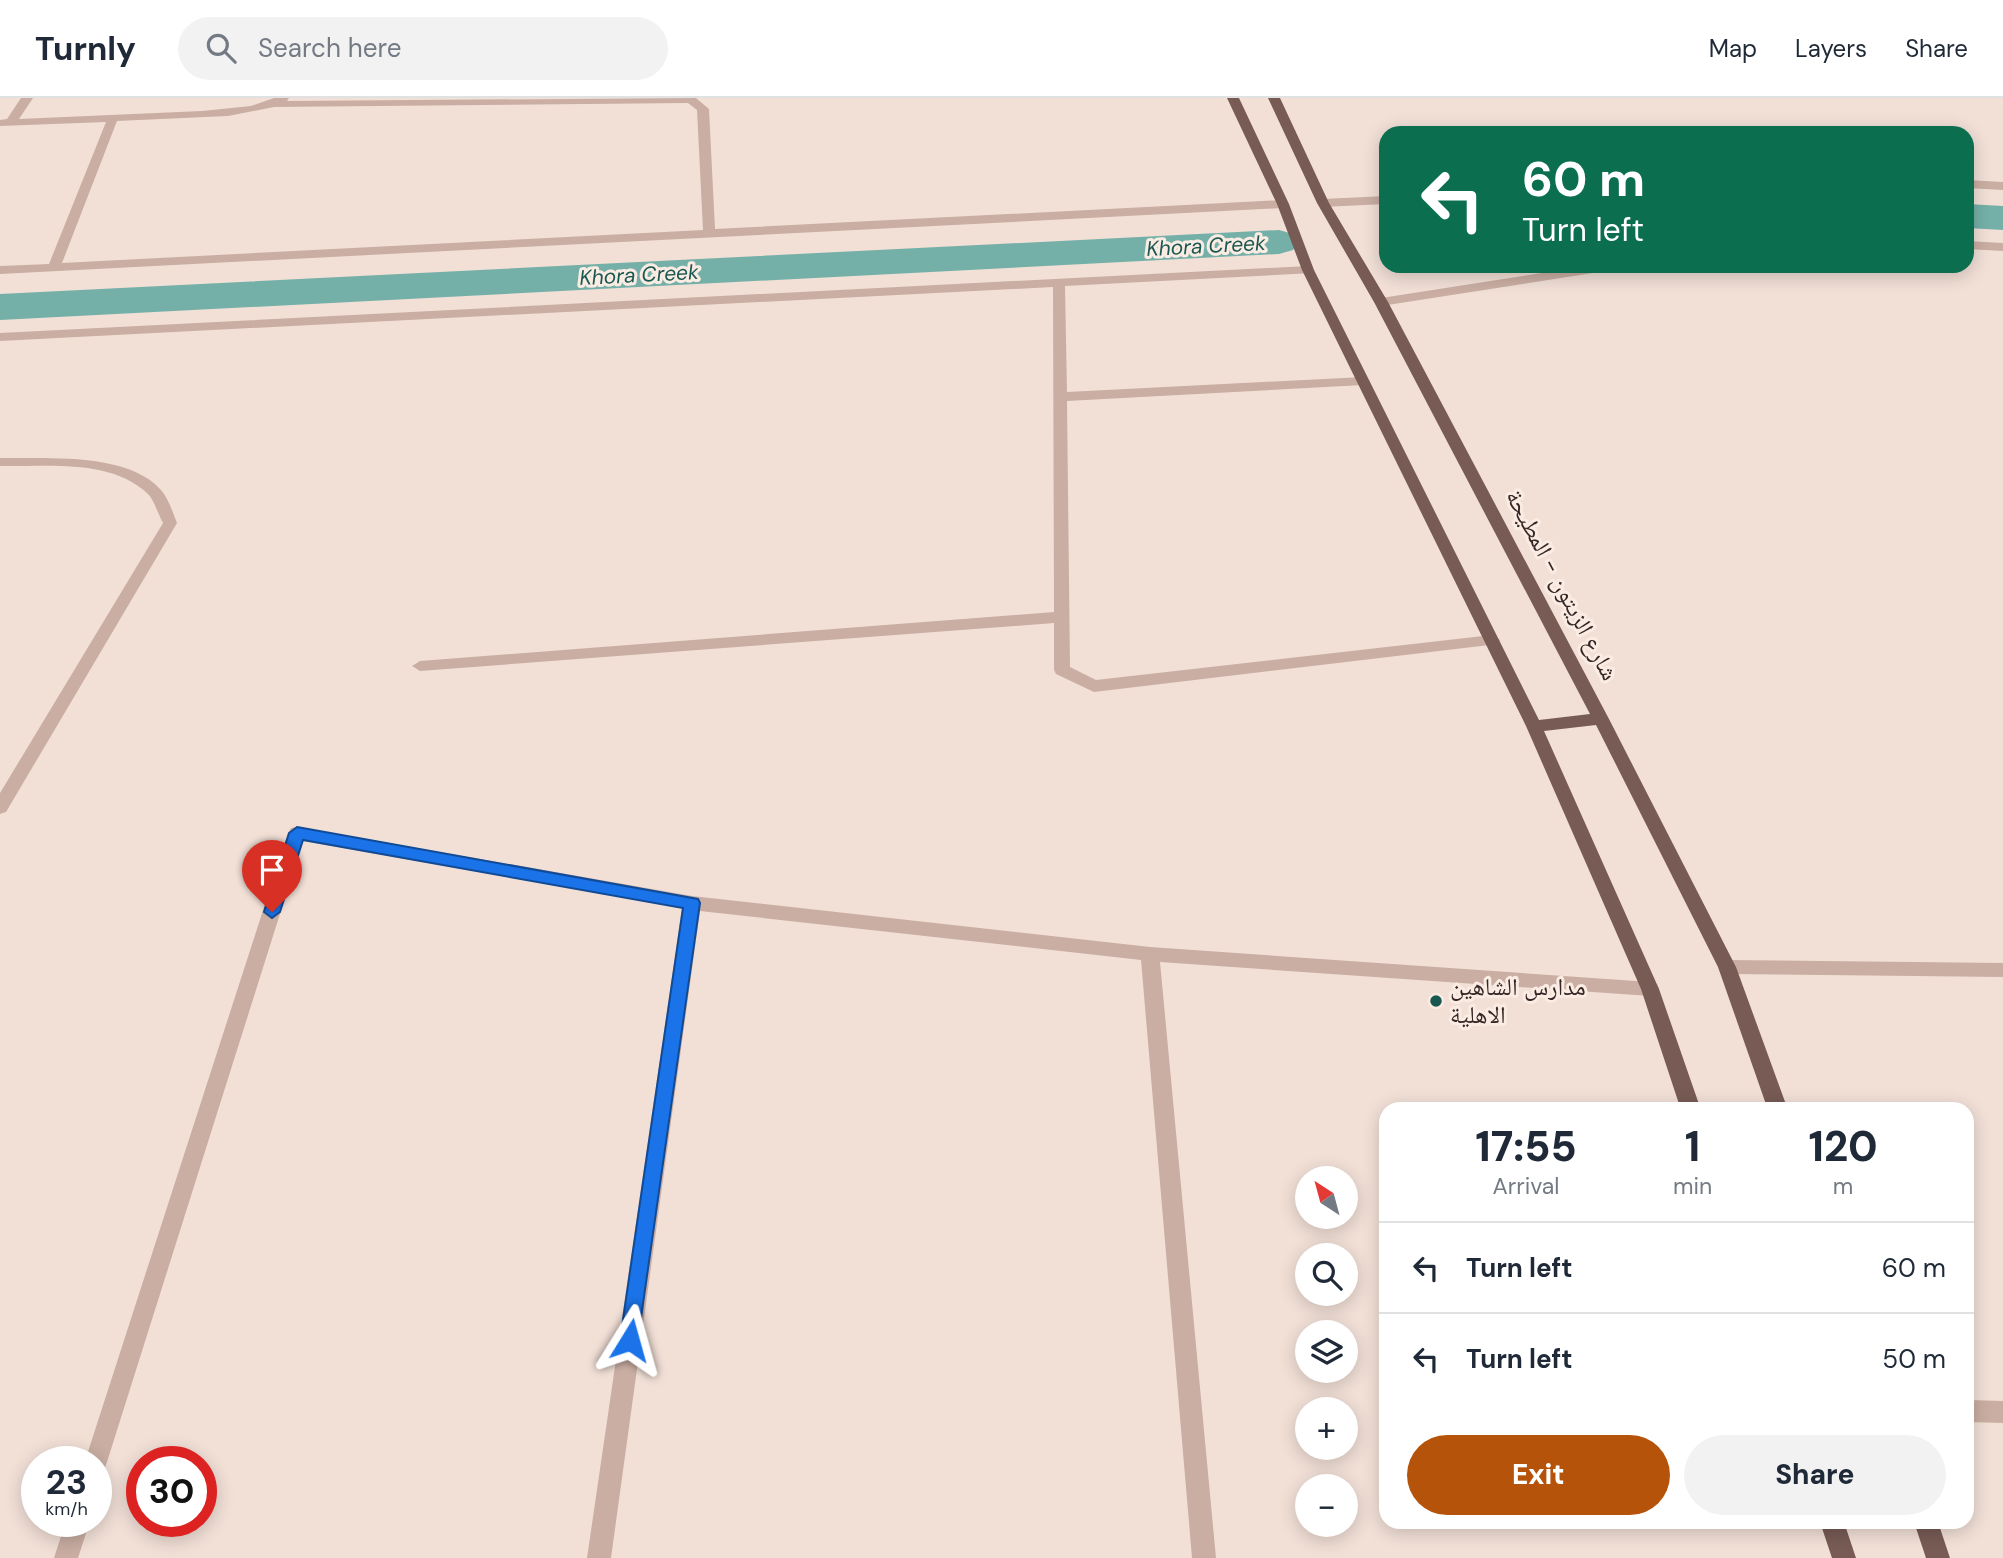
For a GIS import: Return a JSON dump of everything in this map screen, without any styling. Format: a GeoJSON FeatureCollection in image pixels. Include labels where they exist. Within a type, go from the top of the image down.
{"type":"FeatureCollection","features":[{"type":"Feature","properties":{"kind":"main road"},"geometry":{"type":"LineString","coordinates":[[1233,98],[1283,204],[1308,270],[1534,726],[1650,989],[1688,1102]]}},
{"type":"Feature","properties":{"kind":"main road","name":"شارع الزيتون - المطيحة"},"geometry":{"type":"LineString","coordinates":[[1274,98],[1323,203],[1381,302],[1601,719],[1727,967],[1775,1102]]}},
{"type":"Feature","properties":{"kind":"main road"},"geometry":{"type":"LineString","coordinates":[[1534,726],[1601,719]]}},
{"type":"Feature","properties":{"kind":"main road"},"geometry":{"type":"LineString","coordinates":[[1834,1529],[1844,1558]]}},
{"type":"Feature","properties":{"kind":"main road"},"geometry":{"type":"LineString","coordinates":[[1928,1529],[1938,1558]]}},
{"type":"Feature","properties":{"kind":"street"},"geometry":{"type":"LineString","coordinates":[[5,123],[27,98]]}},
{"type":"Feature","properties":{"kind":"street"},"geometry":{"type":"LineString","coordinates":[[5,123],[253,110],[280,101],[691,100],[704,109],[709,233]]}},
{"type":"Feature","properties":{"kind":"street"},"geometry":{"type":"LineString","coordinates":[[54,267],[113,118]]}},
{"type":"Feature","properties":{"kind":"street"},"geometry":{"type":"LineString","coordinates":[[1974,184],[2003,186]]}},
{"type":"Feature","properties":{"kind":"street"},"geometry":{"type":"LineString","coordinates":[[1323,203],[1379,200]]}},
{"type":"Feature","properties":{"kind":"street"},"geometry":{"type":"LineString","coordinates":[[0,270],[1283,204]]}},
{"type":"Feature","properties":{"kind":"street"},"geometry":{"type":"LineString","coordinates":[[1974,245],[2003,247]]}},
{"type":"Feature","properties":{"kind":"street"},"geometry":{"type":"LineString","coordinates":[[0,337],[1308,270]]}},
{"type":"Feature","properties":{"kind":"street"},"geometry":{"type":"LineString","coordinates":[[1381,302],[1567,273]]}},
{"type":"Feature","properties":{"kind":"street"},"geometry":{"type":"LineString","coordinates":[[1059,283],[1062,670],[1094,686],[1492,640]]}},
{"type":"Feature","properties":{"kind":"street"},"geometry":{"type":"LineString","coordinates":[[1060,397],[1363,381]]}},
{"type":"Feature","properties":{"kind":"street"},"geometry":{"type":"LineString","coordinates":[[0,462],[85,464],[125,473],[155,492],[170,523],[0,808]]}},
{"type":"Feature","properties":{"kind":"street"},"geometry":{"type":"LineString","coordinates":[[420,666],[1062,617]]}},
{"type":"Feature","properties":{"kind":"street"},"geometry":{"type":"LineString","coordinates":[[101,1446],[297,833],[692,903],[1150,954],[1650,989]]}},
{"type":"Feature","properties":{"kind":"street"},"geometry":{"type":"LineString","coordinates":[[599,1558],[692,903]]}},
{"type":"Feature","properties":{"kind":"street"},"geometry":{"type":"LineString","coordinates":[[1150,954],[1204,1558]]}},
{"type":"Feature","properties":{"kind":"street"},"geometry":{"type":"LineString","coordinates":[[1727,967],[2003,970]]}},
{"type":"Feature","properties":{"kind":"street"},"geometry":{"type":"LineString","coordinates":[[1974,1411],[2003,1412]]}},
{"type":"Feature","properties":{"kind":"street"},"geometry":{"type":"LineString","coordinates":[[66,1558],[73,1537]]}},
{"type":"Feature","properties":{"kind":"waterway"},"geometry":{"type":"LineString","coordinates":[[1974,216],[2003,218]]}},
{"type":"Feature","properties":{"kind":"waterway","name":"Khora Creek"},"geometry":{"type":"LineString","coordinates":[[0,307],[1279,242]]}},
{"type":"Feature","properties":{"kind":"place","name":"مدارس الشاهين الاهلية"},"geometry":{"type":"Point","coordinates":[1436,1001]}},
{"type":"Feature","properties":{"kind":"route"},"geometry":{"type":"LineString","coordinates":[[272,912],[297,833],[692,903],[630,1340]]}}]}
